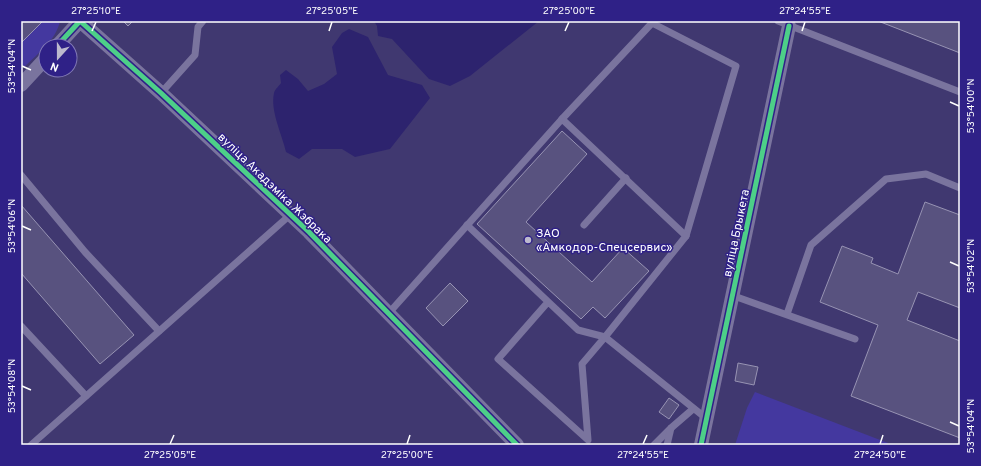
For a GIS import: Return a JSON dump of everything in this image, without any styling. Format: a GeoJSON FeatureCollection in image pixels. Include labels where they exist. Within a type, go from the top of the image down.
{"type":"FeatureCollection","features":[{"type":"Feature","properties":{"kind":"street","name":"вуліца Акадэміка Жэбрака"},"geometry":{"type":"LineString","coordinates":[[64,38],[80,21],[161,93],[290,214],[517,445]]}},
{"type":"Feature","properties":{"kind":"street","name":"вуліца Брыкета"},"geometry":{"type":"LineString","coordinates":[[701,445],[734,296],[786,23]]}},
{"type":"Feature","properties":{"kind":"street"},"geometry":{"type":"LineString","coordinates":[[21,84],[38,66]]}},
{"type":"Feature","properties":{"kind":"lane"},"geometry":{"type":"LineString","coordinates":[[161,93],[195,55],[198,26],[203,21]]}},
{"type":"Feature","properties":{"kind":"lane"},"geometry":{"type":"LineString","coordinates":[[388,314],[562,119],[652,23],[736,66],[686,236],[605,338],[582,364],[588,440],[498,359],[548,302]]}},
{"type":"Feature","properties":{"kind":"lane"},"geometry":{"type":"LineString","coordinates":[[786,23],[960,92]]}},
{"type":"Feature","properties":{"kind":"lane"},"geometry":{"type":"LineString","coordinates":[[562,119],[686,236]]}},
{"type":"Feature","properties":{"kind":"lane"},"geometry":{"type":"LineString","coordinates":[[787,314],[811,245],[886,179],[926,174],[960,188]]}},
{"type":"Feature","properties":{"kind":"lane"},"geometry":{"type":"LineString","coordinates":[[21,175],[85,252],[159,331]]}},
{"type":"Feature","properties":{"kind":"lane"},"geometry":{"type":"LineString","coordinates":[[584,225],[626,178]]}},
{"type":"Feature","properties":{"kind":"lane"},"geometry":{"type":"LineString","coordinates":[[32,445],[290,214]]}},
{"type":"Feature","properties":{"kind":"lane"},"geometry":{"type":"LineString","coordinates":[[467,225],[578,330],[605,338],[707,419]]}},
{"type":"Feature","properties":{"kind":"lane"},"geometry":{"type":"LineString","coordinates":[[734,296],[855,339]]}},
{"type":"Feature","properties":{"kind":"lane"},"geometry":{"type":"LineString","coordinates":[[21,326],[86,396]]}},
{"type":"Feature","properties":{"kind":"lane"},"geometry":{"type":"LineString","coordinates":[[654,445],[671,428],[694,409]]}},
{"type":"Feature","properties":{"kind":"lane"},"geometry":{"type":"LineString","coordinates":[[667,445],[671,428]]}},
{"type":"Feature","properties":{"kind":"shaded area"},"geometry":{"type":"Polygon","coordinates":[[[43,21],[60,21],[52,38],[38,38],[38,54],[21,70],[21,43],[43,21]]]}},
{"type":"Feature","properties":{"kind":"shaded area"},"geometry":{"type":"Polygon","coordinates":[[[374,21],[539,21],[470,76],[450,86],[429,79],[392,39],[378,36],[377,26],[374,21]]]}},
{"type":"Feature","properties":{"kind":"shaded area"},"geometry":{"type":"Polygon","coordinates":[[[349,29],[368,37],[388,75],[422,85],[430,98],[390,149],[355,157],[342,149],[312,149],[299,159],[286,152],[275,115],[273,100],[274,93],[281,83],[280,75],[286,70],[298,79],[308,91],[324,84],[337,74],[332,47],[342,33],[349,29]]]}},
{"type":"Feature","properties":{"kind":"shaded area"},"geometry":{"type":"Polygon","coordinates":[[[755,392],[888,443],[887,445],[735,445],[747,408],[755,392]]]}},
{"type":"Feature","properties":{"kind":"building"},"geometry":{"type":"Polygon","coordinates":[[[21,21],[43,21],[21,43],[21,21]]]}},
{"type":"Feature","properties":{"kind":"building"},"geometry":{"type":"Polygon","coordinates":[[[123,21],[133,21],[128,26],[123,21]]]}},
{"type":"Feature","properties":{"kind":"building"},"geometry":{"type":"Polygon","coordinates":[[[878,21],[960,21],[960,53],[878,21]]]}},
{"type":"Feature","properties":{"kind":"building"},"geometry":{"type":"Polygon","coordinates":[[[562,131],[587,154],[526,222],[592,282],[623,248],[649,271],[605,318],[593,307],[581,319],[477,224],[562,131]]]}},
{"type":"Feature","properties":{"kind":"building"},"geometry":{"type":"Polygon","coordinates":[[[925,202],[960,215],[960,308],[918,292],[907,320],[960,341],[960,438],[851,396],[878,325],[820,302],[842,246],[873,258],[871,263],[898,274],[925,202]]]}},
{"type":"Feature","properties":{"kind":"building"},"geometry":{"type":"Polygon","coordinates":[[[21,205],[134,335],[100,364],[21,273],[21,205]]]}},
{"type":"Feature","properties":{"kind":"building"},"geometry":{"type":"Polygon","coordinates":[[[450,283],[468,301],[443,326],[426,308],[450,283]]]}},
{"type":"Feature","properties":{"kind":"building"},"geometry":{"type":"Polygon","coordinates":[[[738,363],[758,367],[754,385],[735,381],[738,363]]]}},
{"type":"Feature","properties":{"kind":"building"},"geometry":{"type":"Polygon","coordinates":[[[669,398],[679,405],[669,419],[659,412],[669,398]]]}},
{"type":"Feature","properties":{"kind":"cycle path"},"geometry":{"type":"LineString","coordinates":[[64,38],[80,21],[161,93],[309,232],[517,445]]}},
{"type":"Feature","properties":{"kind":"cycle path"},"geometry":{"type":"LineString","coordinates":[[701,445],[789,26]]}},
{"type":"Feature","properties":{"kind":"place","name":"ЗАО «Амкодор-Спецсервис»"},"geometry":{"type":"Point","coordinates":[528,240]}}]}
